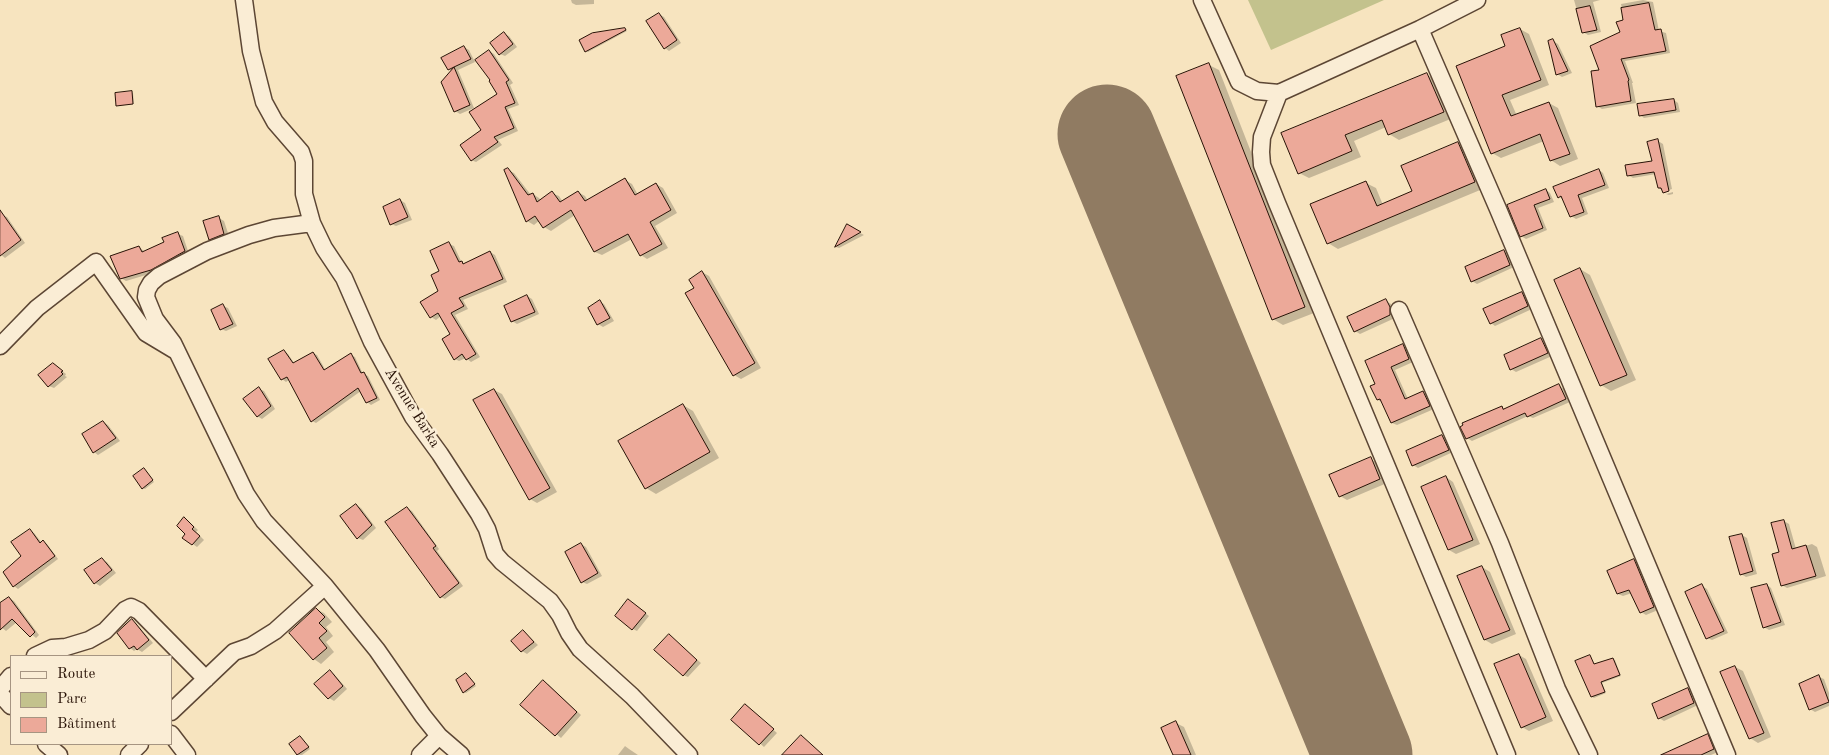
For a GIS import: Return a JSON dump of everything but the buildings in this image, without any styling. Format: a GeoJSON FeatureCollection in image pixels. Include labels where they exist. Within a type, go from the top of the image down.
{"type":"FeatureCollection","features":[{"type":"Feature","properties":{"kind":"street","name":"Avenue Barka"},"geometry":{"type":"LineString","coordinates":[[244,0],[252,52],[264,102],[275,122],[301,152],[304,161],[304,194],[312,224],[324,248],[344,278],[372,342],[414,418],[479,514],[487,529],[495,554],[502,562],[550,601],[560,615],[568,633],[580,649],[632,696],[689,755]]}},
{"type":"Feature","properties":{"kind":"street"},"geometry":{"type":"LineString","coordinates":[[1202,0],[1239,82],[1257,91],[1279,93],[1420,29],[1477,0]]}},
{"type":"Feature","properties":{"kind":"street"},"geometry":{"type":"LineString","coordinates":[[1420,29],[1498,209],[1727,755]]}},
{"type":"Feature","properties":{"kind":"street"},"geometry":{"type":"LineString","coordinates":[[1279,93],[1262,137],[1262,165],[1507,755]]}},
{"type":"Feature","properties":{"kind":"street"},"geometry":{"type":"LineString","coordinates":[[312,224],[274,228],[207,251],[159,276],[151,283],[146,297],[150,308],[178,352],[246,494],[264,521],[325,586],[376,650],[439,736],[461,755]]}},
{"type":"Feature","properties":{"kind":"street"},"geometry":{"type":"LineString","coordinates":[[0,346],[37,308],[96,262],[146,333],[178,352]]}},
{"type":"Feature","properties":{"kind":"street"},"geometry":{"type":"LineString","coordinates":[[1399,310],[1500,543],[1557,689],[1589,755]]}},
{"type":"Feature","properties":{"kind":"street"},"geometry":{"type":"LineString","coordinates":[[172,711],[234,652],[251,646],[274,632],[325,586]]}},
{"type":"Feature","properties":{"kind":"street"},"geometry":{"type":"LineString","coordinates":[[38,655],[52,648],[66,647],[89,640],[105,631],[125,610],[131,607],[139,611],[206,679]]}},
{"type":"Feature","properties":{"kind":"street"},"geometry":{"type":"LineString","coordinates":[[0,689],[10,677]]}},
{"type":"Feature","properties":{"kind":"street"},"geometry":{"type":"LineString","coordinates":[[0,694],[10,705]]}},
{"type":"Feature","properties":{"kind":"street"},"geometry":{"type":"LineString","coordinates":[[172,735],[187,755]]}},
{"type":"Feature","properties":{"kind":"street"},"geometry":{"type":"LineString","coordinates":[[420,755],[439,736]]}},
{"type":"Feature","properties":{"kind":"street"},"geometry":{"type":"LineString","coordinates":[[47,745],[59,755]]}},
{"type":"Feature","properties":{"kind":"street"},"geometry":{"type":"LineString","coordinates":[[129,755],[139,745]]}},
{"type":"Feature","properties":{"kind":"green space"},"geometry":{"type":"Polygon","coordinates":[[[1248,0],[1384,0],[1271,50],[1248,0]]]}},
{"type":"Feature","properties":{"kind":"runway"},"geometry":{"type":"LineString","coordinates":[[1107,134],[1363,755]]}}]}
